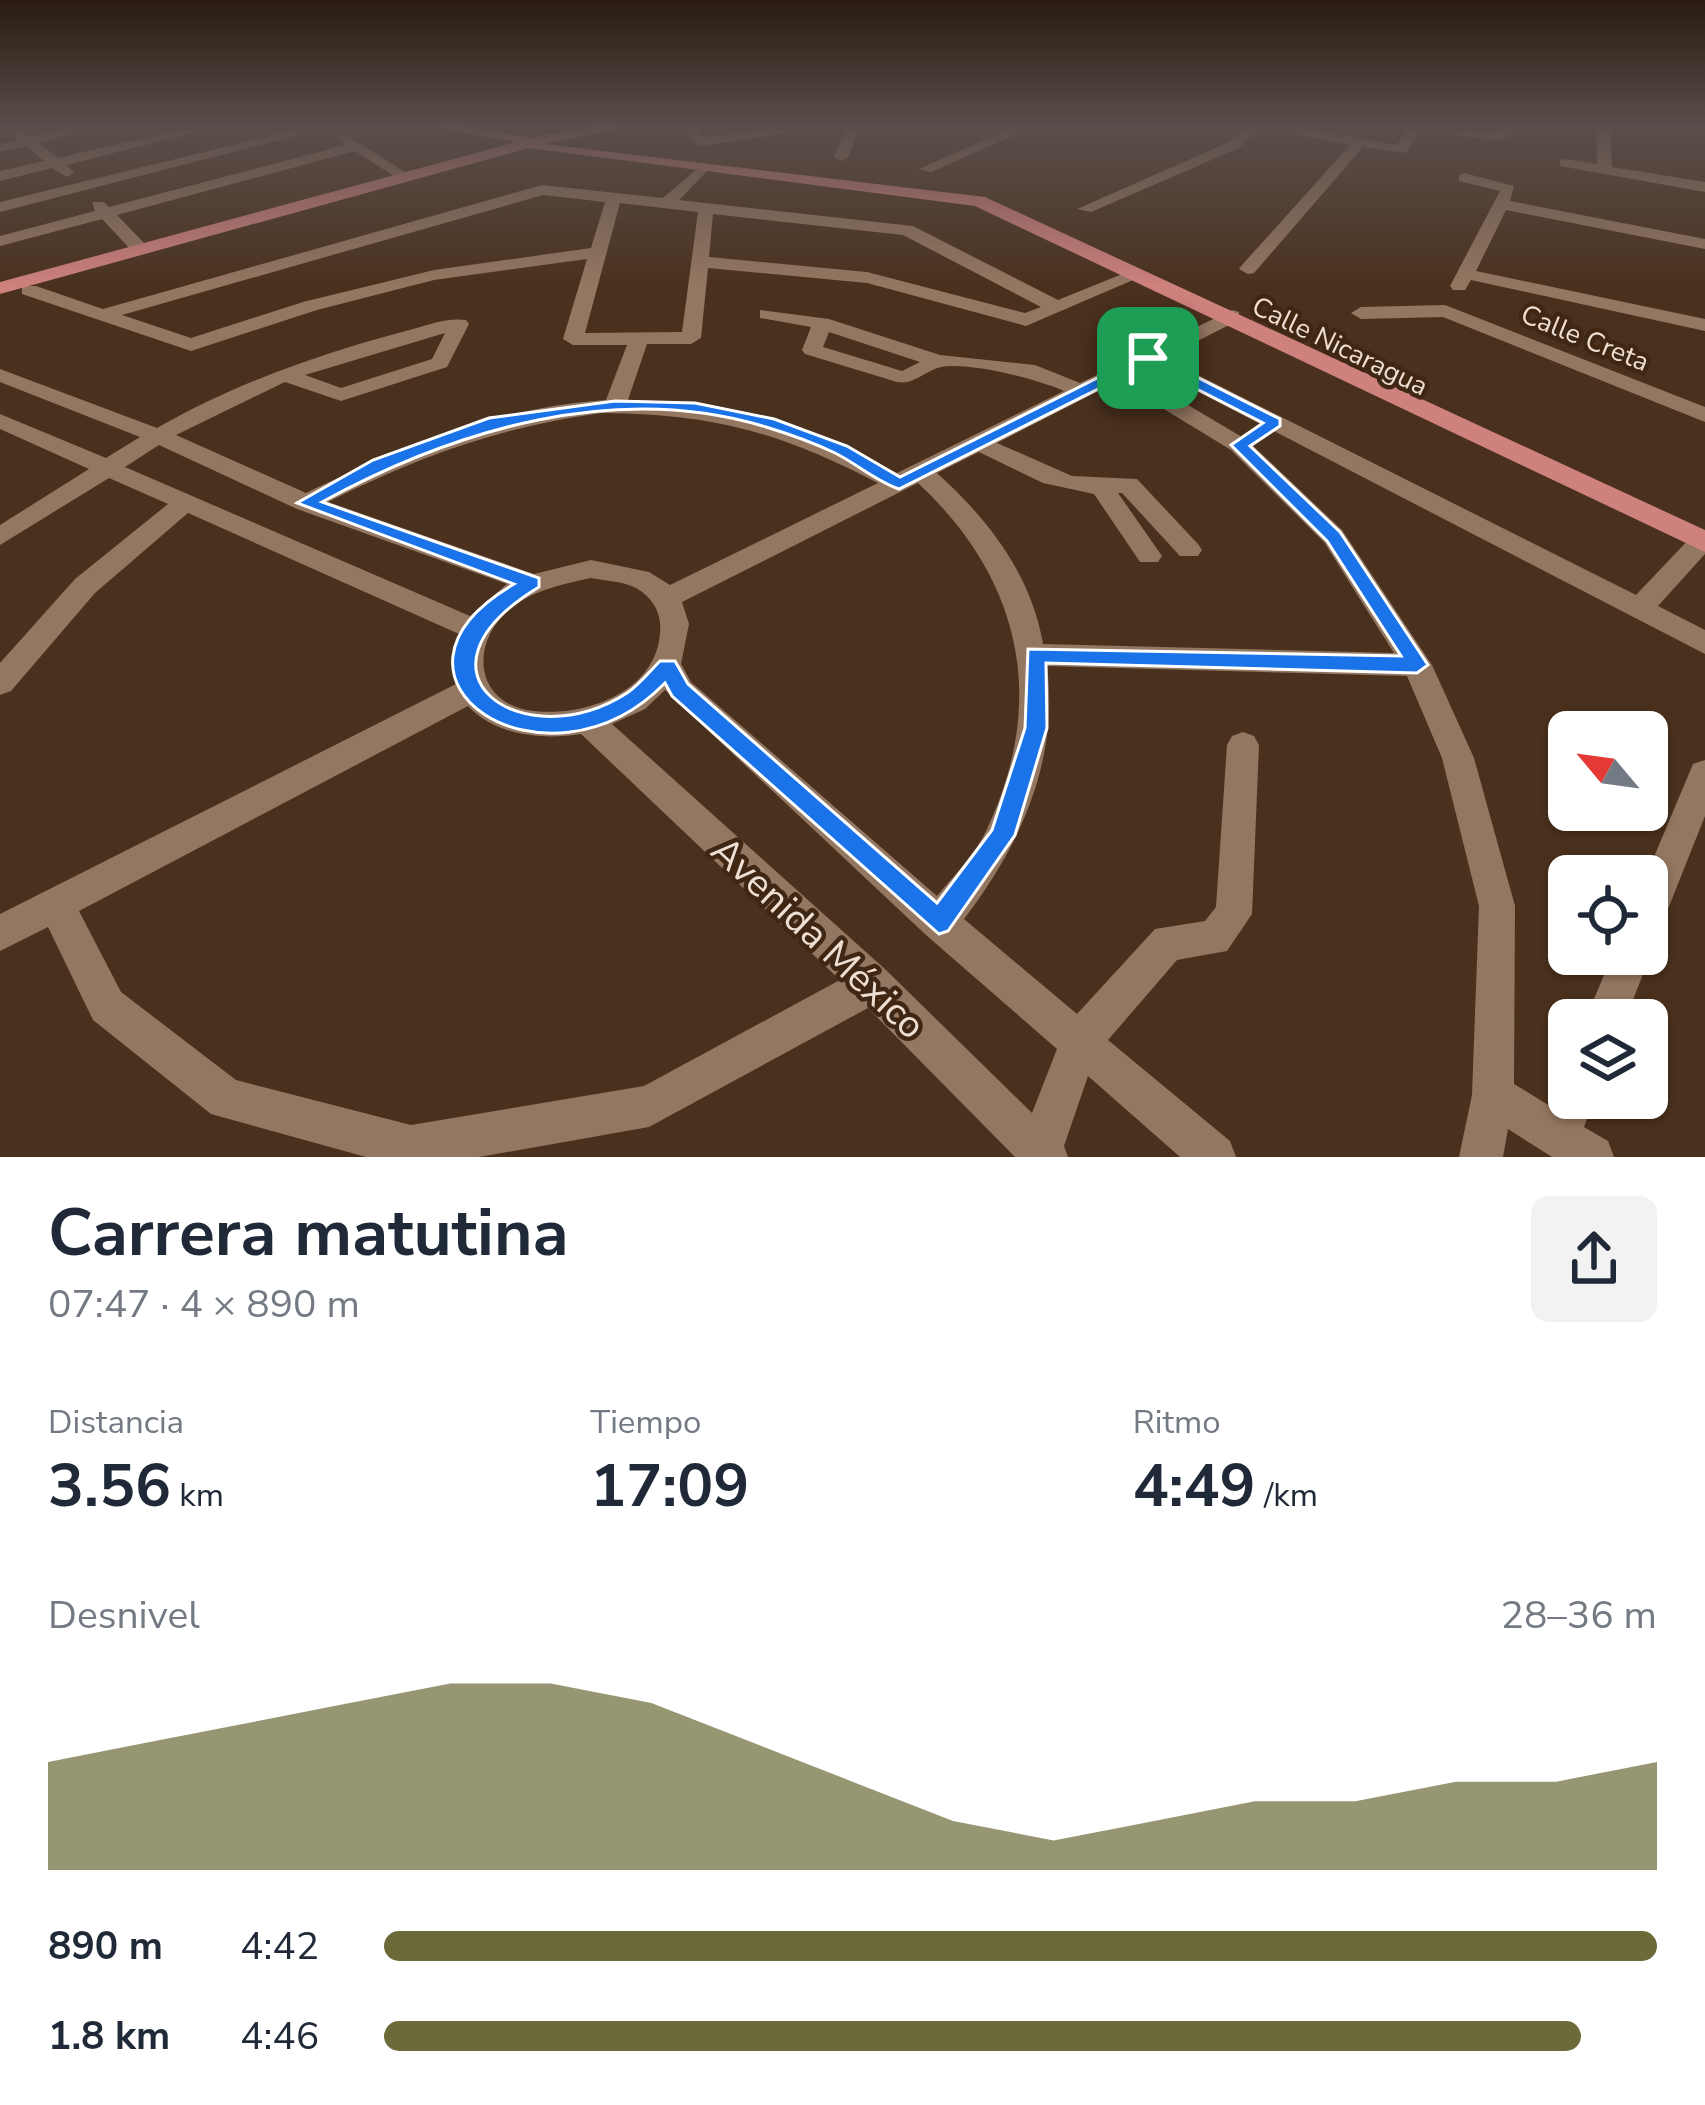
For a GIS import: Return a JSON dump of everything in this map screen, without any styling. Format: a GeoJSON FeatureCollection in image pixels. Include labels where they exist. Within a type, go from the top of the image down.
{"type":"FeatureCollection","features":[{"type":"Feature","properties":{"kind":"main road"},"geometry":{"type":"LineString","coordinates":[[0,288],[399,179]]}},
{"type":"Feature","properties":{"kind":"main road"},"geometry":{"type":"LineString","coordinates":[[0,297],[444,179]]}},
{"type":"Feature","properties":{"kind":"main road","name":"Calle Nicaragua"},"geometry":{"type":"LineString","coordinates":[[788,179],[976,205],[1227,318],[1702,545]]}},
{"type":"Feature","properties":{"kind":"street"},"geometry":{"type":"LineString","coordinates":[[72,179],[140,250]]}},
{"type":"Feature","properties":{"kind":"street"},"geometry":{"type":"LineString","coordinates":[[0,207],[113,179]]}},
{"type":"Feature","properties":{"kind":"street"},"geometry":{"type":"LineString","coordinates":[[0,241],[233,179]]}},
{"type":"Feature","properties":{"kind":"street"},"geometry":{"type":"LineString","coordinates":[[666,203],[692,179]]}},
{"type":"Feature","properties":{"kind":"street"},"geometry":{"type":"LineString","coordinates":[[1085,209],[1155,179]]}},
{"type":"Feature","properties":{"kind":"street"},"geometry":{"type":"LineString","coordinates":[[1248,269],[1327,179]]}},
{"type":"Feature","properties":{"kind":"street"},"geometry":{"type":"LineString","coordinates":[[1361,313],[1445,310],[1509,189],[1468,179]]}},
{"type":"Feature","properties":{"kind":"street"},"geometry":{"type":"LineString","coordinates":[[1658,179],[1705,187]]}},
{"type":"Feature","properties":{"kind":"street"},"geometry":{"type":"LineString","coordinates":[[105,314],[542,190],[907,230],[1058,308]]}},
{"type":"Feature","properties":{"kind":"street"},"geometry":{"type":"LineString","coordinates":[[614,198],[573,339],[691,338],[706,208]]}},
{"type":"Feature","properties":{"kind":"street"},"geometry":{"type":"LineString","coordinates":[[1504,205],[1705,244]]}},
{"type":"Feature","properties":{"kind":"street"},"geometry":{"type":"LineString","coordinates":[[29,290],[190,344],[310,306],[434,275],[594,254]]}},
{"type":"Feature","properties":{"kind":"street"},"geometry":{"type":"LineString","coordinates":[[702,262],[849,272],[943,291],[1026,320],[1134,276]]}},
{"type":"Feature","properties":{"kind":"street"},"geometry":{"type":"LineString","coordinates":[[1467,274],[1705,325]]}},
{"type":"Feature","properties":{"kind":"street","name":"Calle Creta"},"geometry":{"type":"LineString","coordinates":[[1445,310],[1705,415]]}},
{"type":"Feature","properties":{"kind":"street"},"geometry":{"type":"LineString","coordinates":[[767,314],[822,323],[812,350],[904,378],[938,361],[1016,367],[1022,378],[1073,397]]}},
{"type":"Feature","properties":{"kind":"street"},"geometry":{"type":"LineString","coordinates":[[667,598],[1227,318]]}},
{"type":"Feature","properties":{"kind":"street"},"geometry":{"type":"LineString","coordinates":[[0,536],[104,466],[215,404],[287,376],[386,342],[459,324],[440,363],[341,395],[287,376]]}},
{"type":"Feature","properties":{"kind":"street"},"geometry":{"type":"LineString","coordinates":[[615,406],[639,338]]}},
{"type":"Feature","properties":{"kind":"street"},"geometry":{"type":"LineString","coordinates":[[1134,366],[1275,423],[1705,644]]}},
{"type":"Feature","properties":{"kind":"street"},"geometry":{"type":"LineString","coordinates":[[1134,366],[1239,445],[1334,536],[1417,665],[1459,758],[1497,906],[1493,1094],[1480,1157]]}},
{"type":"Feature","properties":{"kind":"street"},"geometry":{"type":"LineString","coordinates":[[0,375],[158,436],[306,503],[532,583]]}},
{"type":"Feature","properties":{"kind":"street"},"geometry":{"type":"LineString","coordinates":[[306,503],[379,464],[495,421],[615,406],[695,407],[768,422],[910,478],[962,504],[1009,576],[1035,655],[1036,728],[1003,835],[939,922]]}},
{"type":"Feature","properties":{"kind":"street"},"geometry":{"type":"LineString","coordinates":[[2,423],[475,629]]}},
{"type":"Feature","properties":{"kind":"street"},"geometry":{"type":"LineString","coordinates":[[1239,445],[1275,423]]}},
{"type":"Feature","properties":{"kind":"street"},"geometry":{"type":"LineString","coordinates":[[990,438],[1015,467],[1104,490],[1128,484],[1185,546],[1146,553],[1104,490]]}},
{"type":"Feature","properties":{"kind":"street"},"geometry":{"type":"LineString","coordinates":[[0,683],[85,586],[186,502]]}},
{"type":"Feature","properties":{"kind":"street"},"geometry":{"type":"LineString","coordinates":[[1640,608],[1702,545]]}},
{"type":"Feature","properties":{"kind":"street"},"geometry":{"type":"LineString","coordinates":[[591,569],[643,580],[667,598],[678,626],[668,667],[636,698],[588,721],[541,726],[503,718],[483,706],[472,690],[464,659],[475,629],[497,603],[532,583],[591,569]]}},
{"type":"Feature","properties":{"kind":"street"},"geometry":{"type":"LineString","coordinates":[[1035,655],[1417,665]]}},
{"type":"Feature","properties":{"kind":"street"},"geometry":{"type":"LineString","coordinates":[[668,667],[680,690],[939,922],[1214,1157]]}},
{"type":"Feature","properties":{"kind":"street"},"geometry":{"type":"LineString","coordinates":[[0,932],[472,690]]}},
{"type":"Feature","properties":{"kind":"street","name":"Avenida México"},"geometry":{"type":"LineString","coordinates":[[588,721],[872,983],[1042,1156]]}},
{"type":"Feature","properties":{"kind":"street"},"geometry":{"type":"LineString","coordinates":[[1042,1156],[1080,1041],[1168,942],[1214,938],[1234,914],[1243,745]]}},
{"type":"Feature","properties":{"kind":"street"},"geometry":{"type":"LineString","coordinates":[[1668,865],[1705,774]]}},
{"type":"Feature","properties":{"kind":"street"},"geometry":{"type":"LineString","coordinates":[[56,904],[107,1006],[226,1099],[409,1152],[649,1106],[872,983]]}},
{"type":"Feature","properties":{"kind":"street"},"geometry":{"type":"LineString","coordinates":[[1493,1094],[1575,1129]]}},
{"type":"Feature","properties":{"kind":"route"},"geometry":{"type":"LineString","coordinates":[[1148,358],[1275,423],[1239,445],[1334,536],[1417,665],[1035,655],[1036,728],[1003,835],[939,922],[680,690],[668,667],[636,698],[588,721],[541,726],[503,718],[483,706],[466,682],[464,659],[475,629],[497,603],[532,583],[306,503],[379,464],[495,421],[615,406],[695,407],[768,422],[841,449],[899,484],[1148,358]]}}]}
